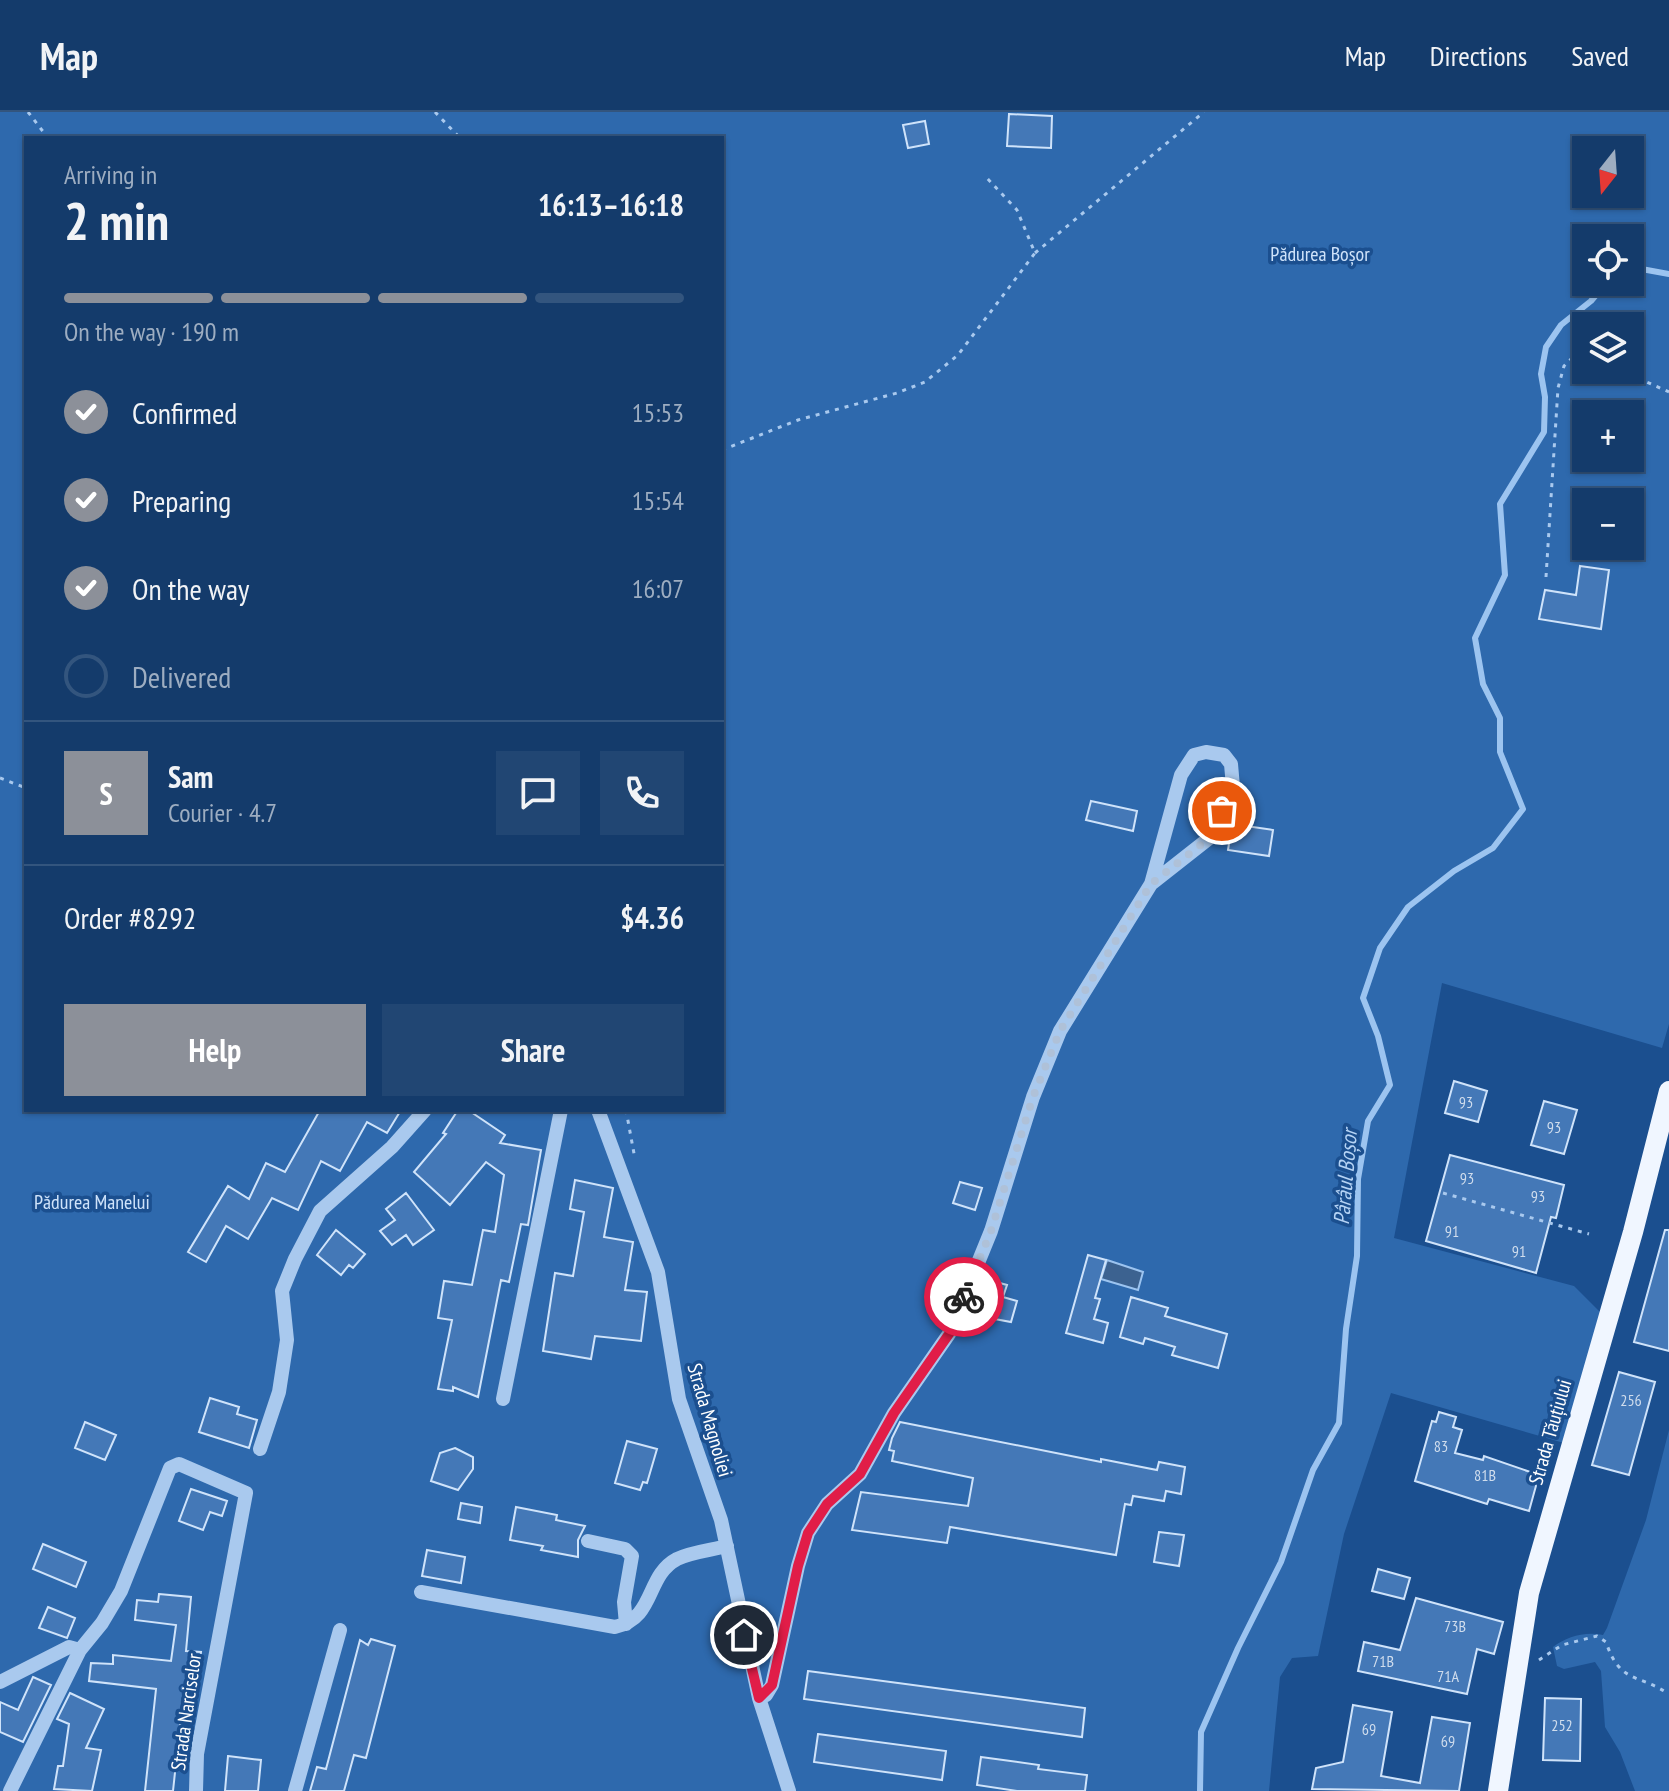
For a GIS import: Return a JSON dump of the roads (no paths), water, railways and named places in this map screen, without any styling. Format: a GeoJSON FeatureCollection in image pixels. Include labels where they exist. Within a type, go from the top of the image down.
{"type":"FeatureCollection","features":[{"type":"Feature","properties":{"kind":"main road","name":"Strada Tăuțiului"},"geometry":{"type":"LineString","coordinates":[[1498,1791],[1529,1593],[1633,1232],[1669,1091]]}},
{"type":"Feature","properties":{"kind":"street"},"geometry":{"type":"LineString","coordinates":[[759,1698],[772,1685],[808,1533],[827,1504],[860,1474],[894,1413],[949,1334],[991,1231],[1033,1097],[1060,1031],[1151,884],[1181,775],[1194,755],[1206,752],[1224,755],[1231,764],[1233,787],[1212,836],[1151,884]]}},
{"type":"Feature","properties":{"kind":"street"},"geometry":{"type":"LineString","coordinates":[[260,1449],[279,1392],[287,1340],[282,1291],[295,1259],[320,1211],[392,1147],[423,1112]]}},
{"type":"Feature","properties":{"kind":"street"},"geometry":{"type":"LineString","coordinates":[[503,1399],[561,1112]]}},
{"type":"Feature","properties":{"kind":"street","name":"Strada Magnoliei"},"geometry":{"type":"LineString","coordinates":[[599,1112],[658,1272],[679,1399],[727,1546],[759,1698],[789,1791]]}},
{"type":"Feature","properties":{"kind":"street","name":"Strada Narciselor"},"geometry":{"type":"LineString","coordinates":[[80,1650],[102,1623],[121,1591],[173,1465],[179,1464],[246,1493],[197,1754],[196,1791]]}},
{"type":"Feature","properties":{"kind":"street"},"geometry":{"type":"LineString","coordinates":[[588,1541],[625,1549],[632,1556],[624,1602],[626,1624]]}},
{"type":"Feature","properties":{"kind":"street"},"geometry":{"type":"LineString","coordinates":[[421,1592],[615,1627],[641,1614],[661,1573],[677,1559],[727,1546]]}},
{"type":"Feature","properties":{"kind":"street"},"geometry":{"type":"LineString","coordinates":[[295,1791],[340,1630]]}},
{"type":"Feature","properties":{"kind":"street"},"geometry":{"type":"LineString","coordinates":[[0,1682],[69,1647],[80,1650],[10,1791]]}},
{"type":"Feature","properties":{"kind":"waterway","name":"Pârâul Boșor"},"geometry":{"type":"LineString","coordinates":[[1644,269],[1669,274]]}},
{"type":"Feature","properties":{"kind":"waterway","name":"Pârâul Boșor"},"geometry":{"type":"LineString","coordinates":[[1200,1791],[1201,1732],[1281,1562],[1313,1470],[1339,1423],[1346,1329],[1357,1256],[1358,1179],[1368,1121],[1390,1085],[1378,1036],[1363,998],[1380,948],[1408,907],[1454,871],[1493,848],[1523,809],[1500,752],[1500,718],[1483,684],[1475,638],[1505,575],[1500,504],[1544,432],[1545,397],[1541,374],[1546,347],[1561,325],[1595,296]]}},
{"type":"Feature","properties":{"kind":"park label","name":"Pădurea Boșor"},"geometry":{"type":"Point","coordinates":[1320,254]}},
{"type":"Feature","properties":{"kind":"park label","name":"Pădurea Manelui"},"geometry":{"type":"Point","coordinates":[92,1202]}}]}
